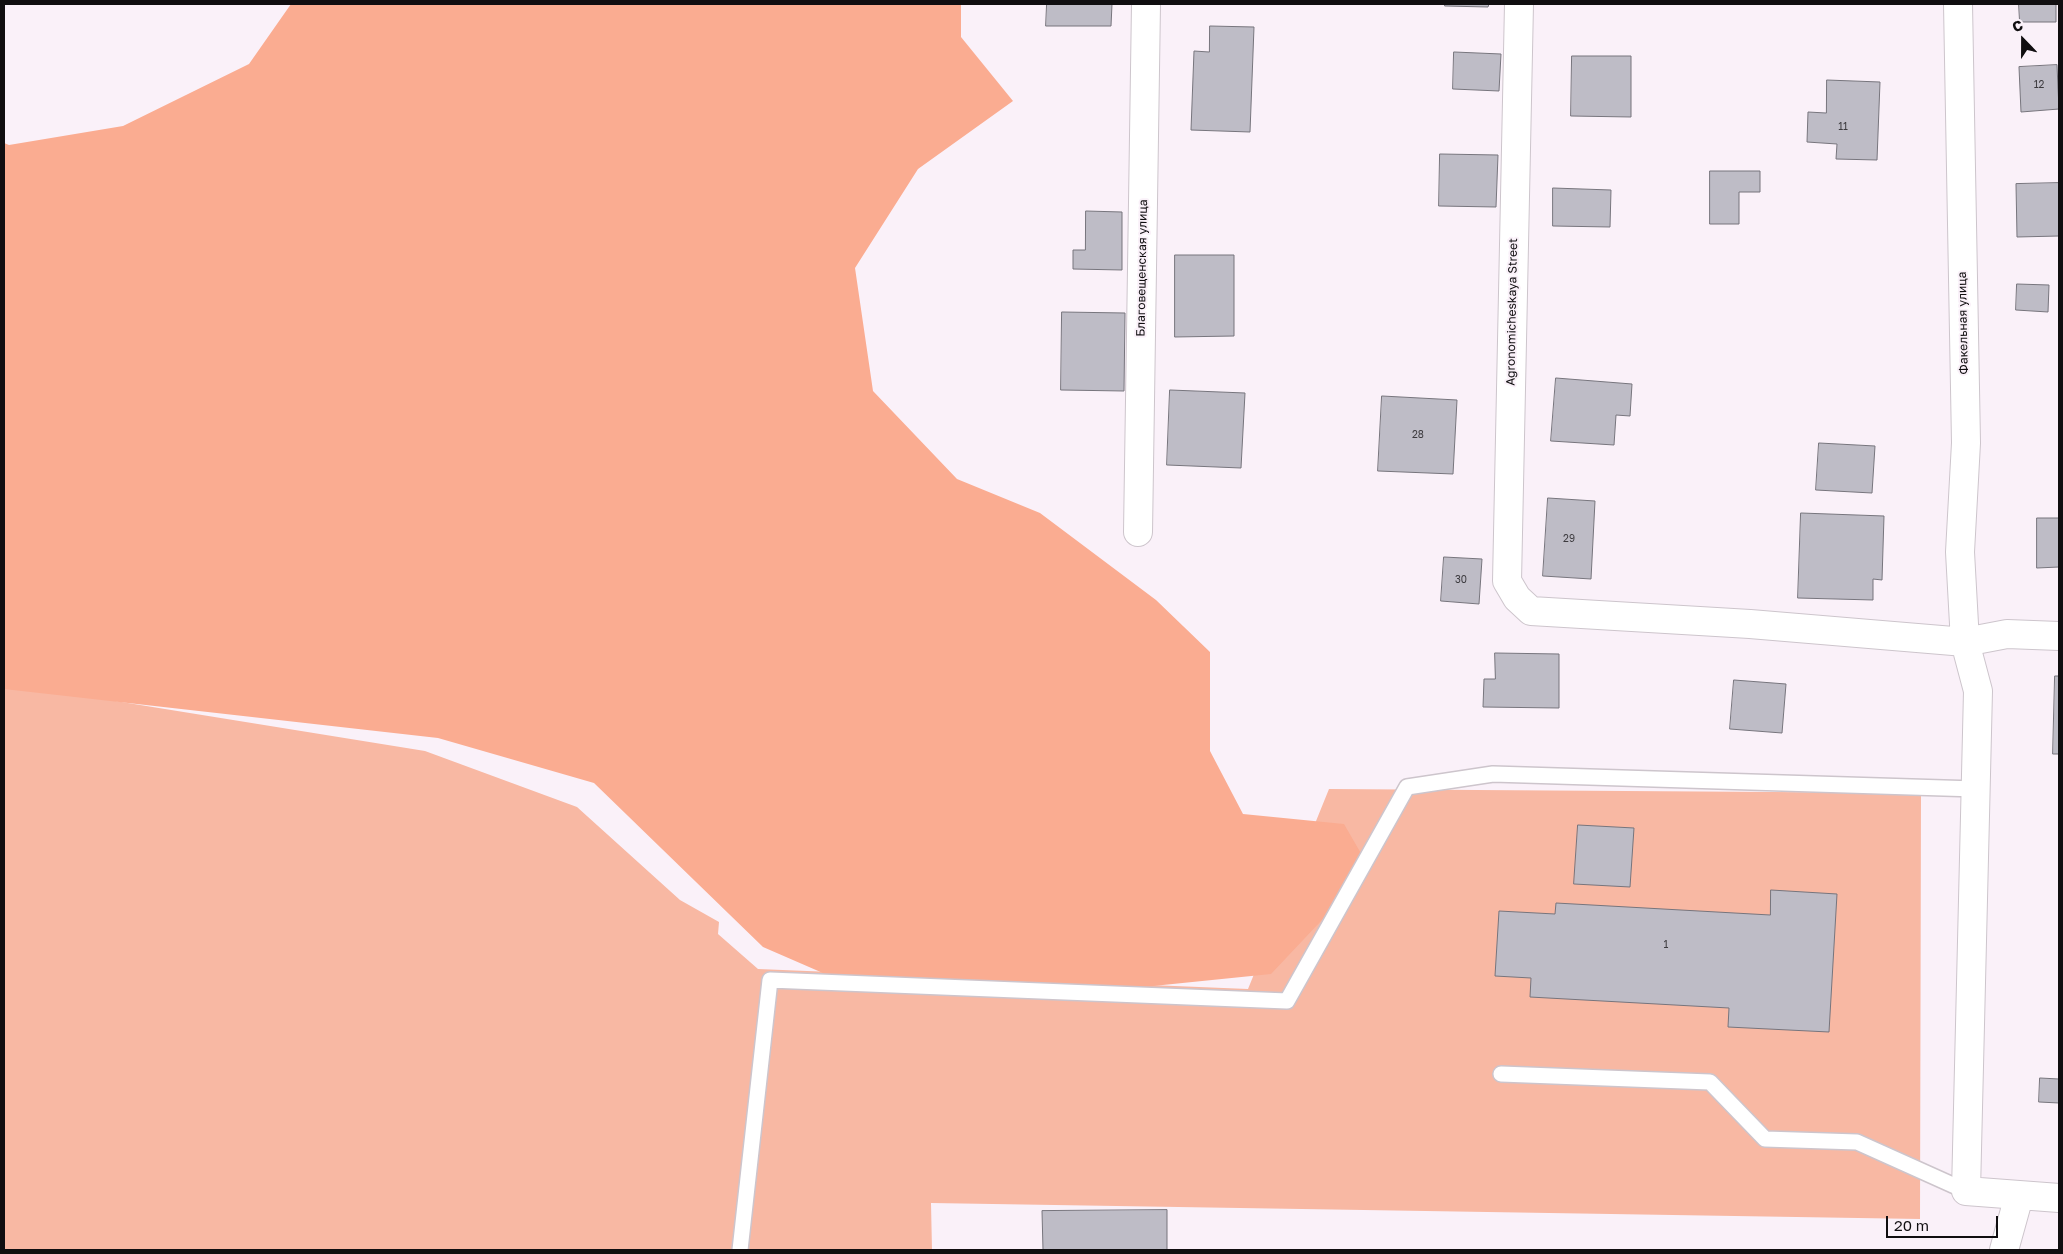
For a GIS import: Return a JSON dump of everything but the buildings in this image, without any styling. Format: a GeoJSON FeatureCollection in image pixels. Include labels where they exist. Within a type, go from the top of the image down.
{"type":"FeatureCollection","features":[{"type":"Feature","properties":{"kind":"street","name":"Благовещенская улица"},"geometry":{"type":"LineString","coordinates":[[1138,532],[1146,4]]}},
{"type":"Feature","properties":{"kind":"street","name":"Agronomicheskaya Street"},"geometry":{"type":"LineString","coordinates":[[1519,4],[1507,581],[1517,598],[1531,611],[1750,624],[1965,642]]}},
{"type":"Feature","properties":{"kind":"street","name":"Факельная улица"},"geometry":{"type":"LineString","coordinates":[[1958,4],[1966,444],[1960,552],[1965,642],[1978,691],[1966,1191]]}},
{"type":"Feature","properties":{"kind":"street"},"geometry":{"type":"LineString","coordinates":[[1965,642],[2007,634],[2059,636]]}},
{"type":"Feature","properties":{"kind":"street"},"geometry":{"type":"LineString","coordinates":[[1966,1191],[2059,1198]]}},
{"type":"Feature","properties":{"kind":"street"},"geometry":{"type":"LineString","coordinates":[[2004,1250],[2019,1196]]}},
{"type":"Feature","properties":{"kind":"lane"},"geometry":{"type":"LineString","coordinates":[[740,1250],[770,980],[1286,1001],[1407,787],[1493,774],[1976,790]]}},
{"type":"Feature","properties":{"kind":"lane"},"geometry":{"type":"LineString","coordinates":[[1501,1074],[1710,1082],[1765,1139],[1858,1142],[1966,1191]]}},
{"type":"Feature","properties":{"kind":"shaded area"},"geometry":{"type":"Polygon","coordinates":[[[291,4],[961,4],[961,37],[1013,101],[918,169],[855,268],[873,391],[957,479],[1040,513],[1156,600],[1210,652],[1210,751],[1243,814],[1344,824],[1370,869],[1271,974],[1094,992],[862,990],[763,947],[594,783],[438,738],[4,689],[4,143],[9,145],[123,126],[249,64],[291,4]]]}},
{"type":"Feature","properties":{"kind":"shaded area"},"geometry":{"type":"Polygon","coordinates":[[[4,683],[425,751],[577,807],[680,900],[719,922],[718,934],[758,969],[1248,989],[1329,789],[1921,793],[1920,1219],[931,1203],[932,1250],[4,1250],[4,683]]]}}]}
